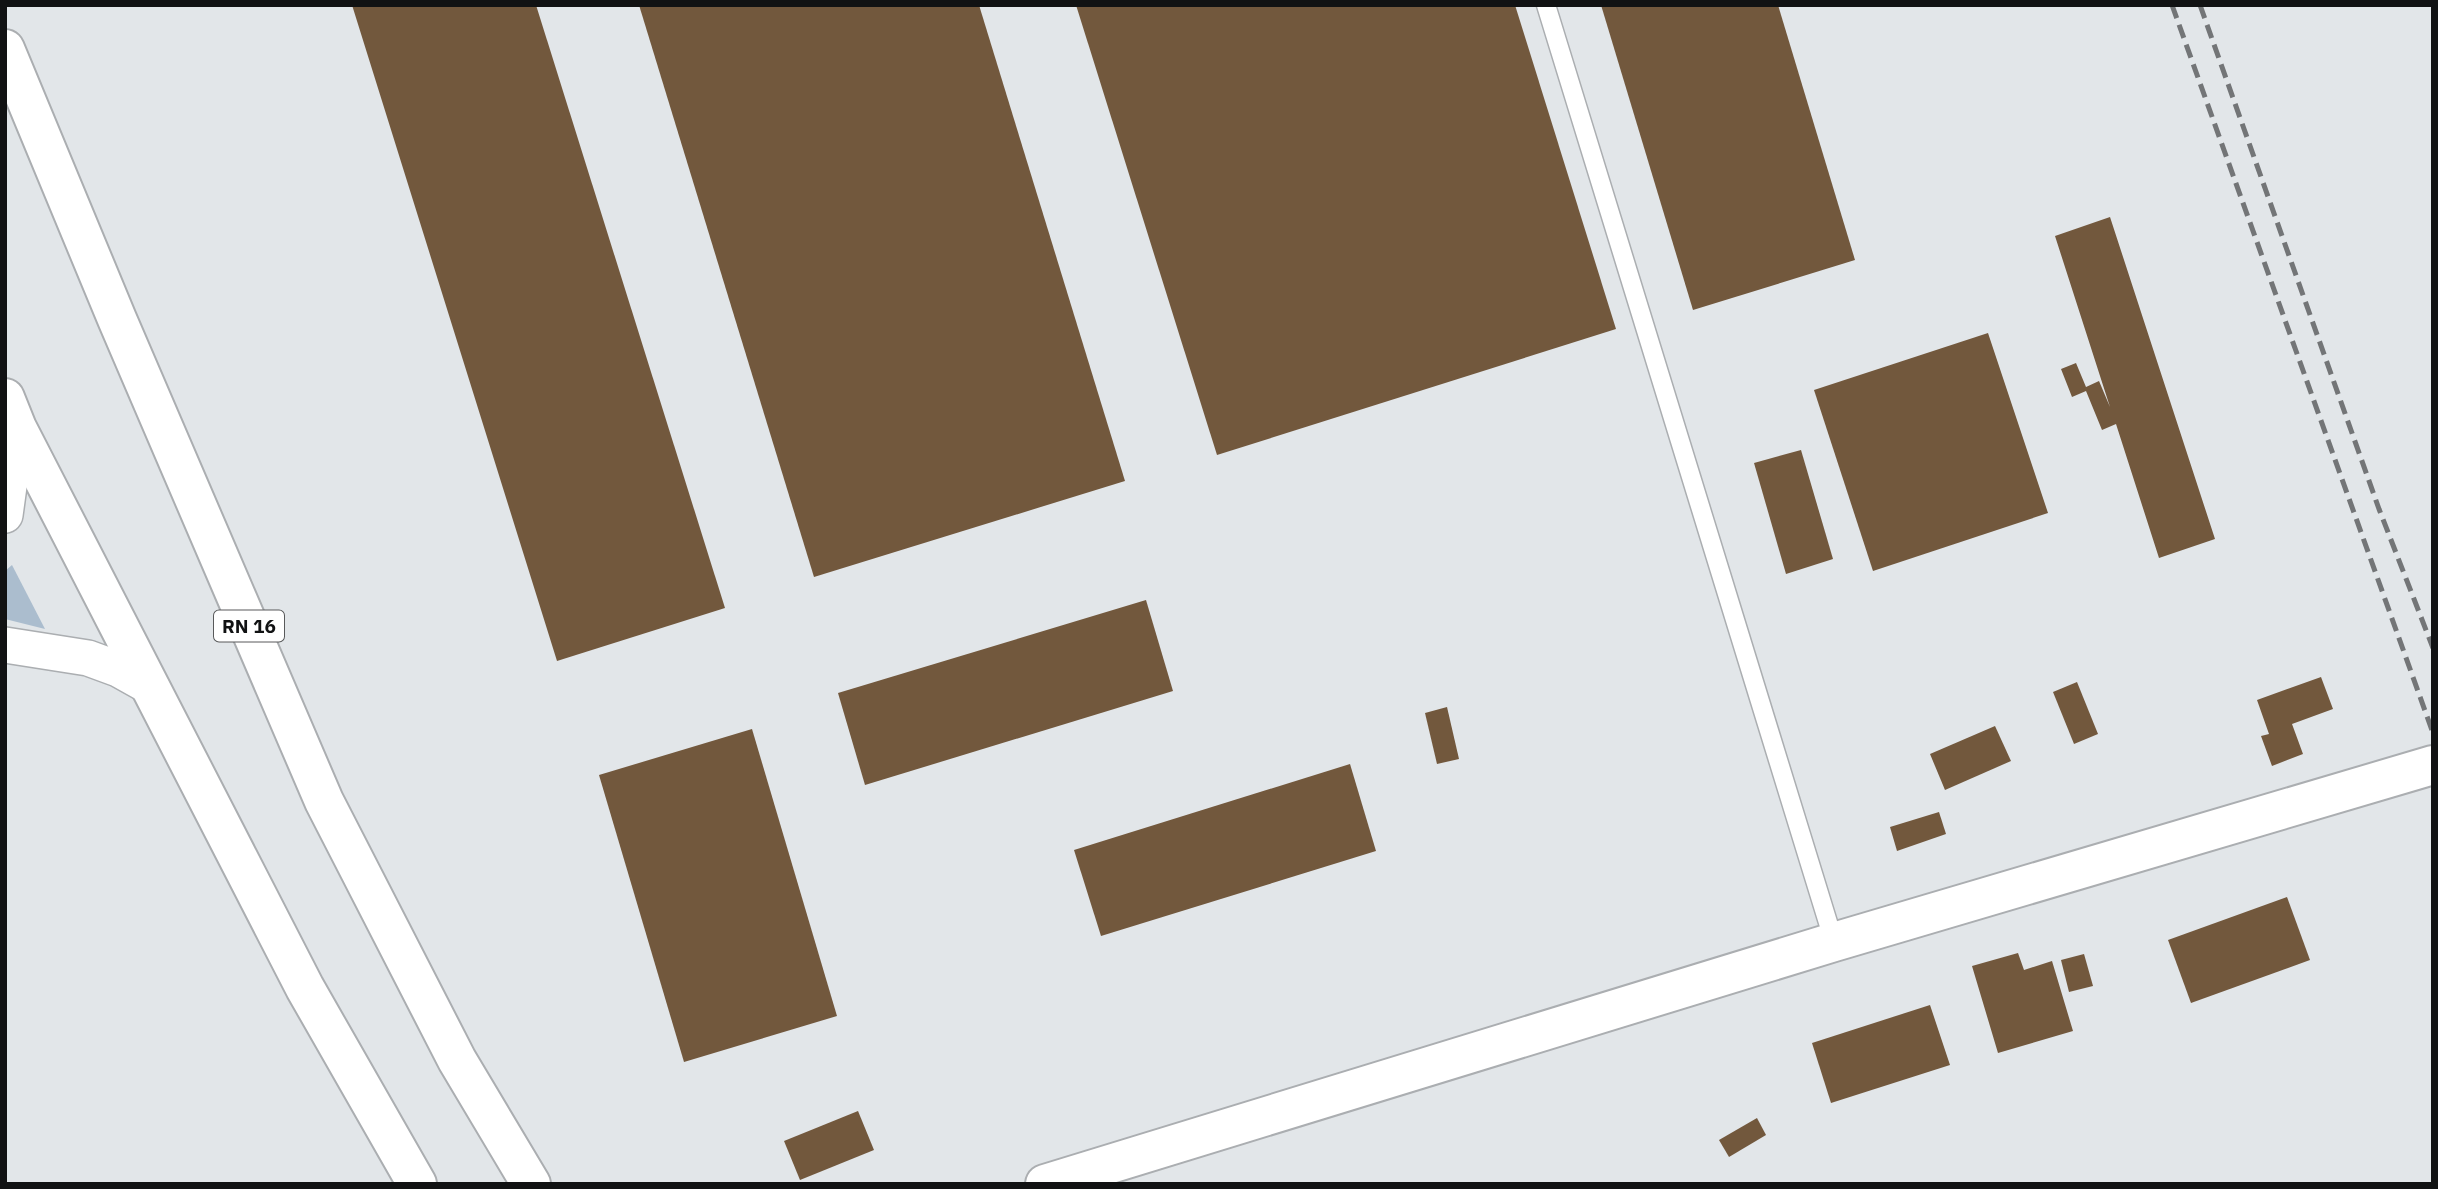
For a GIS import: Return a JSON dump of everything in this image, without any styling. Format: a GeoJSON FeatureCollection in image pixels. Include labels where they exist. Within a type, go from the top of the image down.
{"type":"FeatureCollection","features":[{"type":"Feature","properties":{"kind":"main road","name":"RN 16"},"geometry":{"type":"LineString","coordinates":[[5,49],[324,801],[457,1060],[531,1184]]}},
{"type":"Feature","properties":{"kind":"main road"},"geometry":{"type":"LineString","coordinates":[[11,413],[305,988],[417,1184]]}},
{"type":"Feature","properties":{"kind":"main road"},"geometry":{"type":"LineString","coordinates":[[1045,1184],[1834,942],[2433,765]]}},
{"type":"Feature","properties":{"kind":"street"},"geometry":{"type":"LineString","coordinates":[[5,515],[11,413]]}},
{"type":"Feature","properties":{"kind":"street"},"geometry":{"type":"LineString","coordinates":[[5,645],[88,658],[118,669],[152,688]]}},
{"type":"Feature","properties":{"kind":"lane"},"geometry":{"type":"LineString","coordinates":[[1546,5],[1834,942]]}},
{"type":"Feature","properties":{"kind":"shaded area"},"geometry":{"type":"Polygon","coordinates":[[[12,565],[45,629],[5,619],[5,571],[12,565]]]}},
{"type":"Feature","properties":{"kind":"building"},"geometry":{"type":"Polygon","coordinates":[[[352,5],[536,5],[725,608],[557,661],[352,5]]]}},
{"type":"Feature","properties":{"kind":"building"},"geometry":{"type":"Polygon","coordinates":[[[639,5],[979,5],[1125,481],[814,577],[639,5]]]}},
{"type":"Feature","properties":{"kind":"building"},"geometry":{"type":"Polygon","coordinates":[[[1076,5],[1515,5],[1616,329],[1217,455],[1076,5]]]}},
{"type":"Feature","properties":{"kind":"building"},"geometry":{"type":"Polygon","coordinates":[[[1601,5],[1778,5],[1855,260],[1693,310],[1601,5]]]}},
{"type":"Feature","properties":{"kind":"building"},"geometry":{"type":"Polygon","coordinates":[[[2110,217],[2215,539],[2159,558],[2116,424],[2102,430],[2086,391],[2072,397],[2061,369],[2076,363],[2086,387],[2099,381],[2110,407],[2055,236],[2110,217]]]}},
{"type":"Feature","properties":{"kind":"building"},"geometry":{"type":"Polygon","coordinates":[[[1988,333],[2048,513],[1873,571],[1814,390],[1988,333]]]}},
{"type":"Feature","properties":{"kind":"building"},"geometry":{"type":"Polygon","coordinates":[[[1801,450],[1833,559],[1786,574],[1754,463],[1801,450]]]}},
{"type":"Feature","properties":{"kind":"building"},"geometry":{"type":"Polygon","coordinates":[[[1146,600],[1173,691],[865,785],[838,693],[1146,600]]]}},
{"type":"Feature","properties":{"kind":"building"},"geometry":{"type":"Polygon","coordinates":[[[2321,677],[2333,709],[2292,724],[2303,754],[2272,766],[2261,736],[2269,734],[2257,700],[2321,677]]]}},
{"type":"Feature","properties":{"kind":"building"},"geometry":{"type":"Polygon","coordinates":[[[2077,682],[2098,734],[2074,744],[2053,692],[2077,682]]]}},
{"type":"Feature","properties":{"kind":"building"},"geometry":{"type":"Polygon","coordinates":[[[1447,707],[1459,759],[1437,764],[1425,713],[1447,707]]]}},
{"type":"Feature","properties":{"kind":"building"},"geometry":{"type":"Polygon","coordinates":[[[1995,726],[2011,761],[1945,790],[1930,754],[1995,726]]]}},
{"type":"Feature","properties":{"kind":"building"},"geometry":{"type":"Polygon","coordinates":[[[752,729],[837,1016],[684,1062],[599,775],[752,729]]]}},
{"type":"Feature","properties":{"kind":"building"},"geometry":{"type":"Polygon","coordinates":[[[1350,764],[1376,851],[1101,936],[1074,850],[1350,764]]]}},
{"type":"Feature","properties":{"kind":"building"},"geometry":{"type":"Polygon","coordinates":[[[1939,812],[1946,834],[1897,851],[1890,827],[1939,812]]]}},
{"type":"Feature","properties":{"kind":"building"},"geometry":{"type":"Polygon","coordinates":[[[2287,897],[2310,960],[2191,1003],[2168,940],[2287,897]]]}},
{"type":"Feature","properties":{"kind":"building"},"geometry":{"type":"Polygon","coordinates":[[[2018,953],[2024,970],[2052,961],[2073,1031],[1998,1053],[1972,966],[2018,953]]]}},
{"type":"Feature","properties":{"kind":"building"},"geometry":{"type":"Polygon","coordinates":[[[2084,954],[2093,986],[2069,992],[2061,960],[2084,954]]]}},
{"type":"Feature","properties":{"kind":"building"},"geometry":{"type":"Polygon","coordinates":[[[1930,1005],[1950,1065],[1831,1103],[1812,1043],[1930,1005]]]}},
{"type":"Feature","properties":{"kind":"building"},"geometry":{"type":"Polygon","coordinates":[[[858,1111],[874,1150],[800,1180],[784,1141],[858,1111]]]}},
{"type":"Feature","properties":{"kind":"building"},"geometry":{"type":"Polygon","coordinates":[[[1757,1118],[1766,1135],[1729,1157],[1719,1140],[1757,1118]]]}},
{"type":"Feature","properties":{"kind":"railway"},"geometry":{"type":"LineString","coordinates":[[2172,5],[2433,733]]}},
{"type":"Feature","properties":{"kind":"railway"},"geometry":{"type":"LineString","coordinates":[[2200,5],[2379,509],[2433,648]]}}]}
